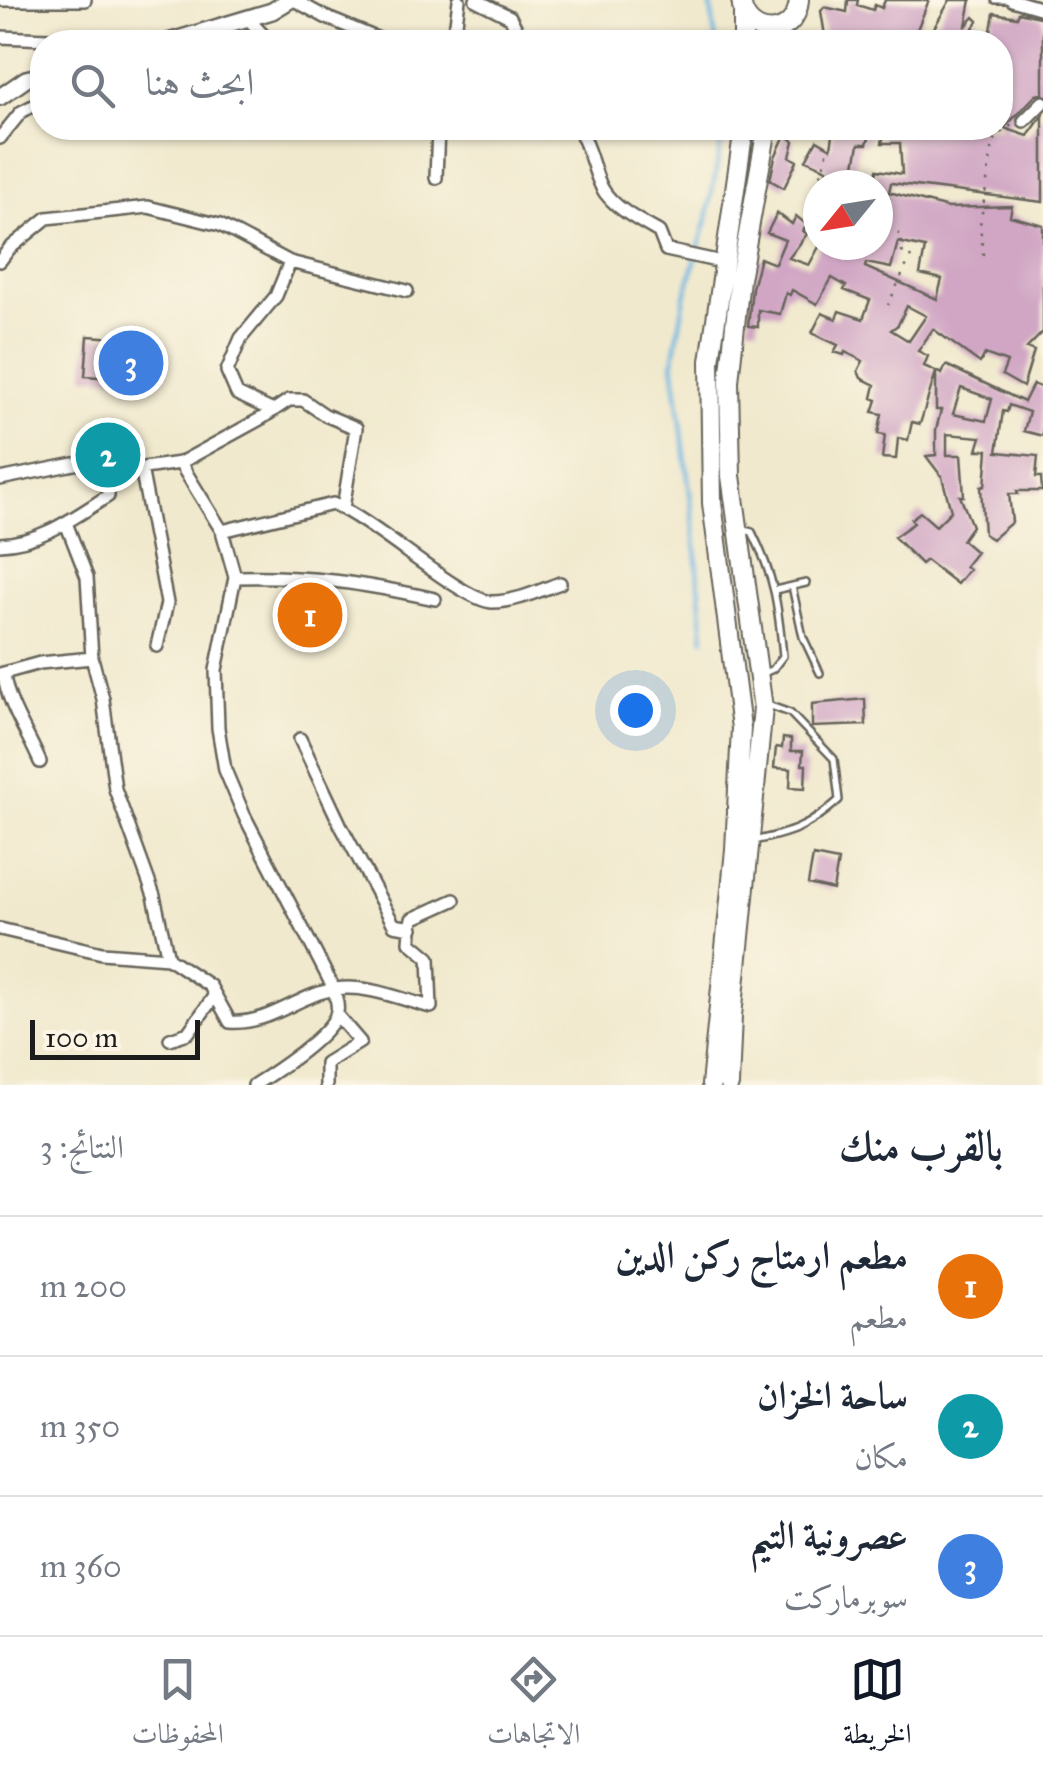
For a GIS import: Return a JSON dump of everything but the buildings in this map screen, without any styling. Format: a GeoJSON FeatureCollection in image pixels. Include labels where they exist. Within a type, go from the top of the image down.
{"type":"FeatureCollection","features":[{"type":"Feature","properties":{"kind":"main road"},"geometry":{"type":"LineString","coordinates":[[779,30],[799,6]]}},
{"type":"Feature","properties":{"kind":"main road"},"geometry":{"type":"LineString","coordinates":[[742,7],[755,28],[764,30]]}},
{"type":"Feature","properties":{"kind":"main road"},"geometry":{"type":"LineString","coordinates":[[711,1085],[735,850],[741,728],[712,503],[710,361],[742,140]]}},
{"type":"Feature","properties":{"kind":"main road"},"geometry":{"type":"LineString","coordinates":[[728,1085],[763,703],[731,476],[730,382],[740,279],[765,140]]}},
{"type":"Feature","properties":{"kind":"street"},"geometry":{"type":"LineString","coordinates":[[0,0],[85,0]]}},
{"type":"Feature","properties":{"kind":"street"},"geometry":{"type":"LineString","coordinates":[[210,30],[292,0],[356,30]]}},
{"type":"Feature","properties":{"kind":"street"},"geometry":{"type":"LineString","coordinates":[[453,30],[459,0]]}},
{"type":"Feature","properties":{"kind":"street"},"geometry":{"type":"LineString","coordinates":[[476,0],[510,17],[517,30]]}},
{"type":"Feature","properties":{"kind":"street"},"geometry":{"type":"LineString","coordinates":[[1012,0],[1043,10]]}},
{"type":"Feature","properties":{"kind":"street"},"geometry":{"type":"LineString","coordinates":[[248,19],[259,30]]}},
{"type":"Feature","properties":{"kind":"street"},"geometry":{"type":"LineString","coordinates":[[0,37],[30,38]]}},
{"type":"Feature","properties":{"kind":"street"},"geometry":{"type":"LineString","coordinates":[[0,97],[30,78]]}},
{"type":"Feature","properties":{"kind":"street"},"geometry":{"type":"LineString","coordinates":[[1024,121],[1043,102]]}},
{"type":"Feature","properties":{"kind":"street"},"geometry":{"type":"LineString","coordinates":[[0,138],[21,112],[30,107]]}},
{"type":"Feature","properties":{"kind":"street"},"geometry":{"type":"LineString","coordinates":[[436,178],[438,140]]}},
{"type":"Feature","properties":{"kind":"street"},"geometry":{"type":"LineString","coordinates":[[585,140],[603,190],[636,219],[659,232],[666,250],[726,263]]}},
{"type":"Feature","properties":{"kind":"street"},"geometry":{"type":"LineString","coordinates":[[0,261],[47,218],[148,207],[220,225],[290,262],[407,291]]}},
{"type":"Feature","properties":{"kind":"street"},"geometry":{"type":"LineString","coordinates":[[271,410],[237,394],[227,371],[241,338],[276,296],[290,262]]}},
{"type":"Feature","properties":{"kind":"street"},"geometry":{"type":"LineString","coordinates":[[108,481],[122,471],[180,464],[289,400],[304,400],[325,415],[356,428],[344,508]]}},
{"type":"Feature","properties":{"kind":"street"},"geometry":{"type":"LineString","coordinates":[[0,479],[94,460],[108,481],[108,496],[39,538],[0,544]]}},
{"type":"Feature","properties":{"kind":"street"},"geometry":{"type":"LineString","coordinates":[[180,464],[222,530],[235,577],[216,670],[218,728],[225,770],[259,846],[334,989],[338,1008],[334,1021],[286,1066],[254,1085]]}},
{"type":"Feature","properties":{"kind":"street"},"geometry":{"type":"LineString","coordinates":[[142,468],[167,603],[157,646]]}},
{"type":"Feature","properties":{"kind":"street"},"geometry":{"type":"LineString","coordinates":[[222,530],[333,504],[468,594],[489,602],[516,600],[560,583]]}},
{"type":"Feature","properties":{"kind":"street"},"geometry":{"type":"LineString","coordinates":[[66,522],[87,577],[92,658],[103,699],[115,788],[154,896],[168,958]]}},
{"type":"Feature","properties":{"kind":"street"},"geometry":{"type":"LineString","coordinates":[[235,577],[295,576],[352,581],[435,599]]}},
{"type":"Feature","properties":{"kind":"street"},"geometry":{"type":"LineString","coordinates":[[40,762],[26,728],[6,696],[2,675],[40,663],[92,658]]}},
{"type":"Feature","properties":{"kind":"street"},"geometry":{"type":"LineString","coordinates":[[300,738],[340,826],[394,925],[412,928]]}},
{"type":"Feature","properties":{"kind":"street"},"geometry":{"type":"LineString","coordinates":[[0,929],[102,953],[168,958],[210,986],[230,1022],[248,1023],[334,989],[350,988],[431,1007],[429,958],[410,942],[412,919],[454,900]]}},
{"type":"Feature","properties":{"kind":"street"},"geometry":{"type":"LineString","coordinates":[[170,1039],[188,1032],[215,995]]}},
{"type":"Feature","properties":{"kind":"street"},"geometry":{"type":"LineString","coordinates":[[326,1085],[326,1063],[360,1042],[336,1014]]}},
{"type":"Feature","properties":{"kind":"lane"},"geometry":{"type":"LineString","coordinates":[[996,0],[1012,0]]}},
{"type":"Feature","properties":{"kind":"lane"},"geometry":{"type":"LineString","coordinates":[[737,528],[752,532],[770,568],[775,590],[783,656],[760,676]]}},
{"type":"Feature","properties":{"kind":"lane"},"geometry":{"type":"LineString","coordinates":[[775,590],[806,583]]}},
{"type":"Feature","properties":{"kind":"lane"},"geometry":{"type":"LineString","coordinates":[[792,586],[803,638],[820,673]]}},
{"type":"Feature","properties":{"kind":"lane"},"geometry":{"type":"LineString","coordinates":[[750,842],[812,824],[839,800],[834,759],[790,714],[763,703]]}},
{"type":"Feature","properties":{"kind":"path"},"geometry":{"type":"LineString","coordinates":[[1013,124],[1024,121]]}},
{"type":"Feature","properties":{"kind":"path"},"geometry":{"type":"LineString","coordinates":[[983,255],[980,225],[996,140]]}},
{"type":"Feature","properties":{"kind":"path"},"geometry":{"type":"LineString","coordinates":[[822,170],[829,146]]}},
{"type":"Feature","properties":{"kind":"path"},"geometry":{"type":"LineString","coordinates":[[888,305],[910,256],[902,252],[902,235],[893,232]]}},
{"type":"Feature","properties":{"kind":"waterway"},"geometry":{"type":"LineString","coordinates":[[710,0],[714,30]]}},
{"type":"Feature","properties":{"kind":"waterway"},"geometry":{"type":"LineString","coordinates":[[704,639],[673,362],[722,140]]}},
{"type":"Feature","properties":{"kind":"place","name":"عصرونية التيم"},"geometry":{"type":"Point","coordinates":[131,363]}},
{"type":"Feature","properties":{"kind":"place","name":"ساحة الخزان"},"geometry":{"type":"Point","coordinates":[108,455]}},
{"type":"Feature","properties":{"kind":"place","name":"مطعم ارمتاج ركن الدين"},"geometry":{"type":"Point","coordinates":[310,615]}}]}
